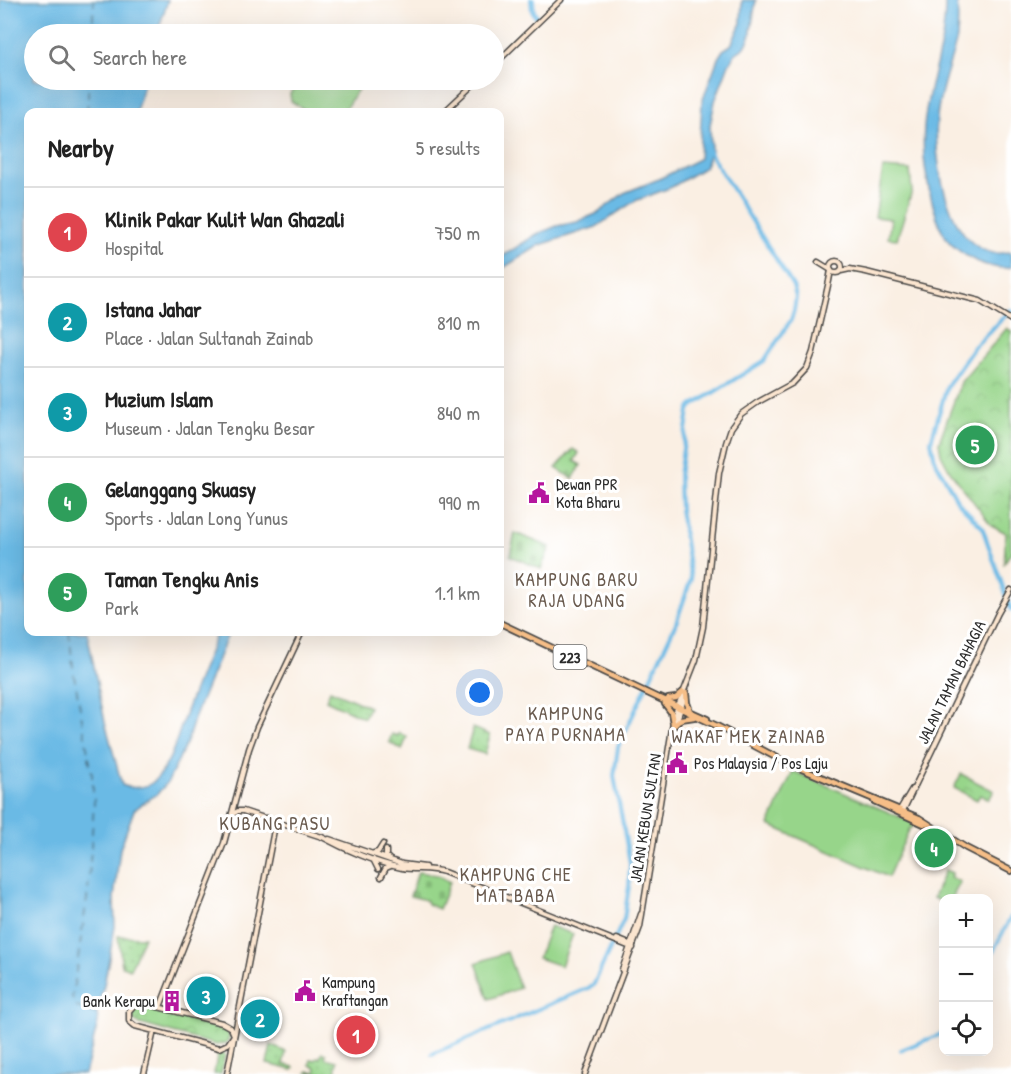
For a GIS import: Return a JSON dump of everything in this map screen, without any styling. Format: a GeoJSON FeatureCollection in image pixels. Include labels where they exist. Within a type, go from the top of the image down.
{"type":"FeatureCollection","features":[{"type":"Feature","properties":{"kind":"main road"},"geometry":{"type":"LineString","coordinates":[[504,55],[561,0]]}},
{"type":"Feature","properties":{"kind":"main road"},"geometry":{"type":"LineString","coordinates":[[448,108],[467,90]]}},
{"type":"Feature","properties":{"kind":"main road"},"geometry":{"type":"LineString","coordinates":[[857,270],[839,272],[819,262],[840,262],[857,270],[980,301],[1011,320]]}},
{"type":"Feature","properties":{"kind":"main road"},"geometry":{"type":"LineString","coordinates":[[828,290],[832,262]]}},
{"type":"Feature","properties":{"kind":"main road"},"geometry":{"type":"LineString","coordinates":[[828,290],[832,279],[842,266],[840,262]]}},
{"type":"Feature","properties":{"kind":"main road","name":"JALAN KEBUN SULTAN"},"geometry":{"type":"LineString","coordinates":[[585,1074],[640,927],[674,726],[696,660],[703,625],[719,473],[726,443],[731,428],[741,414],[793,383],[807,368],[828,290]]}},
{"type":"Feature","properties":{"kind":"main road","name":"JALAN TAMAN BAHAGIA"},"geometry":{"type":"LineString","coordinates":[[900,812],[1011,590]]}},
{"type":"Feature","properties":{"kind":"main road","name":"223"},"geometry":{"type":"LineString","coordinates":[[504,625],[679,708]]}},
{"type":"Feature","properties":{"kind":"main road"},"geometry":{"type":"LineString","coordinates":[[160,1007],[210,882],[232,815],[256,727],[300,636]]}},
{"type":"Feature","properties":{"kind":"main road"},"geometry":{"type":"LineString","coordinates":[[690,711],[684,692],[676,698],[663,700],[671,712],[674,726],[686,717],[696,717]]}},
{"type":"Feature","properties":{"kind":"main road"},"geometry":{"type":"LineString","coordinates":[[679,708],[690,711],[785,762],[932,826],[966,848],[1011,871]]}},
{"type":"Feature","properties":{"kind":"main road"},"geometry":{"type":"LineString","coordinates":[[679,708],[715,725]]}},
{"type":"Feature","properties":{"kind":"main road"},"geometry":{"type":"LineString","coordinates":[[237,797],[238,804],[243,811]]}},
{"type":"Feature","properties":{"kind":"main road"},"geometry":{"type":"LineString","coordinates":[[232,815],[243,811],[267,818],[337,841],[395,866]]}},
{"type":"Feature","properties":{"kind":"main road"},"geometry":{"type":"LineString","coordinates":[[267,818],[274,830]]}},
{"type":"Feature","properties":{"kind":"main road"},"geometry":{"type":"LineString","coordinates":[[227,1074],[274,830],[277,825],[283,825]]}},
{"type":"Feature","properties":{"kind":"main road"},"geometry":{"type":"LineString","coordinates":[[371,856],[378,852],[383,844]]}},
{"type":"Feature","properties":{"kind":"main road"},"geometry":{"type":"LineString","coordinates":[[386,850],[386,856],[391,861]]}},
{"type":"Feature","properties":{"kind":"main road"},"geometry":{"type":"LineString","coordinates":[[371,856],[435,869],[632,946]]}},
{"type":"Feature","properties":{"kind":"main road"},"geometry":{"type":"LineString","coordinates":[[371,856],[378,868]]}},
{"type":"Feature","properties":{"kind":"main road"},"geometry":{"type":"LineString","coordinates":[[381,877],[386,868],[395,866],[435,869]]}},
{"type":"Feature","properties":{"kind":"main road","name":"JALAN KEBUN SULTAN"},"geometry":{"type":"LineString","coordinates":[[621,976],[642,911]]}},
{"type":"Feature","properties":{"kind":"main road"},"geometry":{"type":"LineString","coordinates":[[619,941],[628,940],[633,936]]}},
{"type":"Feature","properties":{"kind":"main road"},"geometry":{"type":"LineString","coordinates":[[619,941],[626,957]]}},
{"type":"Feature","properties":{"kind":"main road"},"geometry":{"type":"LineString","coordinates":[[231,1055],[219,1047],[131,1024],[129,1013],[133,1005],[139,1003],[160,1007],[222,1023],[231,1028],[234,1035]]}},
{"type":"Feature","properties":{"kind":"main road"},"geometry":{"type":"LineString","coordinates":[[144,1074],[154,1031]]}},
{"type":"Feature","properties":{"kind":"main road"},"geometry":{"type":"LineString","coordinates":[[219,1047],[228,1044],[234,1035]]}},
{"type":"Feature","properties":{"kind":"green space"},"geometry":{"type":"Polygon","coordinates":[[[293,90],[357,90],[346,108],[302,108],[291,101],[290,94],[293,90]]]}},
{"type":"Feature","properties":{"kind":"green space"},"geometry":{"type":"Polygon","coordinates":[[[883,168],[910,170],[912,191],[897,239],[888,238],[891,219],[875,217],[883,168]]]}},
{"type":"Feature","properties":{"kind":"green space"},"geometry":{"type":"Polygon","coordinates":[[[1007,328],[1011,331],[1011,553],[1004,563],[1006,533],[991,525],[950,471],[941,454],[939,442],[961,382],[1007,328]]]}},
{"type":"Feature","properties":{"kind":"green space"},"geometry":{"type":"Polygon","coordinates":[[[573,449],[579,453],[574,461],[581,465],[573,479],[556,468],[573,449]]]}},
{"type":"Feature","properties":{"kind":"green space"},"geometry":{"type":"Polygon","coordinates":[[[515,533],[550,547],[541,569],[510,556],[515,533]]]}},
{"type":"Feature","properties":{"kind":"green space"},"geometry":{"type":"Polygon","coordinates":[[[330,690],[369,707],[364,718],[326,700],[330,690]]]}},
{"type":"Feature","properties":{"kind":"green space"},"geometry":{"type":"Polygon","coordinates":[[[473,728],[490,735],[485,754],[467,749],[473,728]]]}},
{"type":"Feature","properties":{"kind":"green space"},"geometry":{"type":"Polygon","coordinates":[[[399,733],[407,737],[402,750],[389,742],[392,734],[397,736],[399,733]]]}},
{"type":"Feature","properties":{"kind":"green space"},"geometry":{"type":"Polygon","coordinates":[[[793,771],[914,823],[888,877],[769,825],[793,771]]]}},
{"type":"Feature","properties":{"kind":"green space"},"geometry":{"type":"Polygon","coordinates":[[[961,774],[994,791],[989,799],[980,795],[977,800],[954,788],[961,774]]]}},
{"type":"Feature","properties":{"kind":"green space"},"geometry":{"type":"Polygon","coordinates":[[[945,870],[952,873],[950,877],[960,882],[954,894],[939,894],[939,900],[933,898],[945,870]]]}},
{"type":"Feature","properties":{"kind":"green space"},"geometry":{"type":"Polygon","coordinates":[[[418,872],[437,875],[450,882],[439,909],[427,904],[426,900],[410,896],[418,872]]]}},
{"type":"Feature","properties":{"kind":"green space"},"geometry":{"type":"Polygon","coordinates":[[[550,926],[573,934],[561,966],[538,958],[550,926]]]}},
{"type":"Feature","properties":{"kind":"green space"},"geometry":{"type":"Polygon","coordinates":[[[118,936],[144,937],[130,969],[122,966],[118,936]]]}},
{"type":"Feature","properties":{"kind":"green space"},"geometry":{"type":"Polygon","coordinates":[[[507,952],[520,988],[489,999],[476,963],[507,952]]]}},
{"type":"Feature","properties":{"kind":"green space"},"geometry":{"type":"Polygon","coordinates":[[[142,1006],[222,1026],[228,1031],[229,1039],[226,1043],[216,1045],[137,1023],[133,1020],[132,1013],[136,1007],[142,1006]]]}},
{"type":"Feature","properties":{"kind":"green space"},"geometry":{"type":"Polygon","coordinates":[[[271,1045],[286,1052],[283,1064],[294,1067],[293,1070],[267,1064],[271,1045]]]}},
{"type":"Feature","properties":{"kind":"green space"},"geometry":{"type":"Polygon","coordinates":[[[218,1051],[225,1055],[221,1074],[214,1074],[218,1051]]]}},
{"type":"Feature","properties":{"kind":"green space"},"geometry":{"type":"Polygon","coordinates":[[[322,1053],[326,1054],[325,1058],[337,1061],[335,1074],[307,1073],[308,1071],[315,1073],[316,1068],[310,1065],[311,1059],[320,1058],[322,1053]]]}},
{"type":"Feature","properties":{"kind":"water"},"geometry":{"type":"Polygon","coordinates":[[[0,0],[168,0],[160,24],[24,24],[24,90],[142,90],[137,108],[24,108],[24,636],[88,636],[105,722],[122,785],[142,787],[153,782],[166,765],[215,636],[227,636],[187,742],[168,782],[157,794],[134,810],[120,849],[114,898],[115,927],[104,985],[98,1006],[96,1005],[98,1022],[85,1074],[0,1074],[0,0]]]}},
{"type":"Feature","properties":{"kind":"water"},"geometry":{"type":"Polygon","coordinates":[[[742,0],[756,0],[750,37],[745,47],[735,54],[729,64],[715,101],[710,125],[711,150],[705,167],[672,187],[635,201],[596,227],[540,245],[504,268],[504,255],[537,234],[598,213],[624,193],[699,159],[702,102],[718,58],[723,50],[731,45],[741,23],[742,0]]]}},
{"type":"Feature","properties":{"kind":"water"},"geometry":{"type":"Polygon","coordinates":[[[945,0],[957,0],[958,18],[957,40],[942,88],[937,117],[937,153],[946,196],[964,233],[977,246],[993,253],[1011,252],[1011,267],[1001,268],[983,264],[959,251],[944,235],[933,205],[925,166],[924,127],[942,39],[945,0]]]}},
{"type":"Feature","properties":{"kind":"waterway"},"geometry":{"type":"LineString","coordinates":[[532,0],[536,16]]}},
{"type":"Feature","properties":{"kind":"waterway"},"geometry":{"type":"LineString","coordinates":[[708,150],[717,165]]}},
{"type":"Feature","properties":{"kind":"waterway"},"geometry":{"type":"LineString","coordinates":[[432,1054],[593,986],[624,919],[630,863],[614,776],[618,747],[676,623],[691,579],[680,509],[679,475],[689,410],[764,361],[791,320],[796,297],[793,286],[719,168]]}},
{"type":"Feature","properties":{"kind":"waterway"},"geometry":{"type":"LineString","coordinates":[[1011,310],[974,347],[947,386],[931,441],[935,460],[958,502],[982,527],[1011,610]]}},
{"type":"Feature","properties":{"kind":"waterway"},"geometry":{"type":"LineString","coordinates":[[993,951],[1011,917]]}},
{"type":"Feature","properties":{"kind":"waterway"},"geometry":{"type":"LineString","coordinates":[[901,1050],[939,1035]]}},
{"type":"Feature","properties":{"kind":"ferry route"},"geometry":{"type":"LineString","coordinates":[[93,24],[94,0]]}},
{"type":"Feature","properties":{"kind":"ferry route"},"geometry":{"type":"LineString","coordinates":[[87,108],[88,90]]}},
{"type":"Feature","properties":{"kind":"ferry route"},"geometry":{"type":"LineString","coordinates":[[69,636],[74,675],[92,774],[94,804],[88,892],[72,998],[77,1007],[97,1014]]}},
{"type":"Feature","properties":{"kind":"place","name":"Taman Tengku Anis"},"geometry":{"type":"Point","coordinates":[975,445]}},
{"type":"Feature","properties":{"kind":"place","name":"Dewan PPR Kota Bharu"},"geometry":{"type":"Point","coordinates":[539,493]}},
{"type":"Feature","properties":{"kind":"place","name":"Pos Malaysia / Pos Laju"},"geometry":{"type":"Point","coordinates":[677,763]}},
{"type":"Feature","properties":{"kind":"place","name":"Gelanggang Skuasy"},"geometry":{"type":"Point","coordinates":[934,848]}},
{"type":"Feature","properties":{"kind":"place","name":"Kampung Kraftangan"},"geometry":{"type":"Point","coordinates":[305,991]}},
{"type":"Feature","properties":{"kind":"place","name":"Muzium Islam"},"geometry":{"type":"Point","coordinates":[206,996]}},
{"type":"Feature","properties":{"kind":"place","name":"Bank Kerapu"},"geometry":{"type":"Point","coordinates":[172,1001]}},
{"type":"Feature","properties":{"kind":"place","name":"Istana Jahar"},"geometry":{"type":"Point","coordinates":[260,1019]}},
{"type":"Feature","properties":{"kind":"place","name":"Klinik Pakar Kulit Wan Ghazali"},"geometry":{"type":"Point","coordinates":[356,1035]}},
{"type":"Feature","properties":{"kind":"district","name":"KAMPUNG BARU RAJA UDANG"},"geometry":{"type":"Point","coordinates":[577,589]}},
{"type":"Feature","properties":{"kind":"district","name":"KAMPUNG PAYA PURNAMA"},"geometry":{"type":"Point","coordinates":[566,723]}},
{"type":"Feature","properties":{"kind":"district","name":"WAKAF MEK ZAINAB"},"geometry":{"type":"Point","coordinates":[749,736]}},
{"type":"Feature","properties":{"kind":"district","name":"KUBANG PASU"},"geometry":{"type":"Point","coordinates":[275,823]}},
{"type":"Feature","properties":{"kind":"district","name":"KAMPUNG CHE MAT BABA"},"geometry":{"type":"Point","coordinates":[516,884]}}]}
